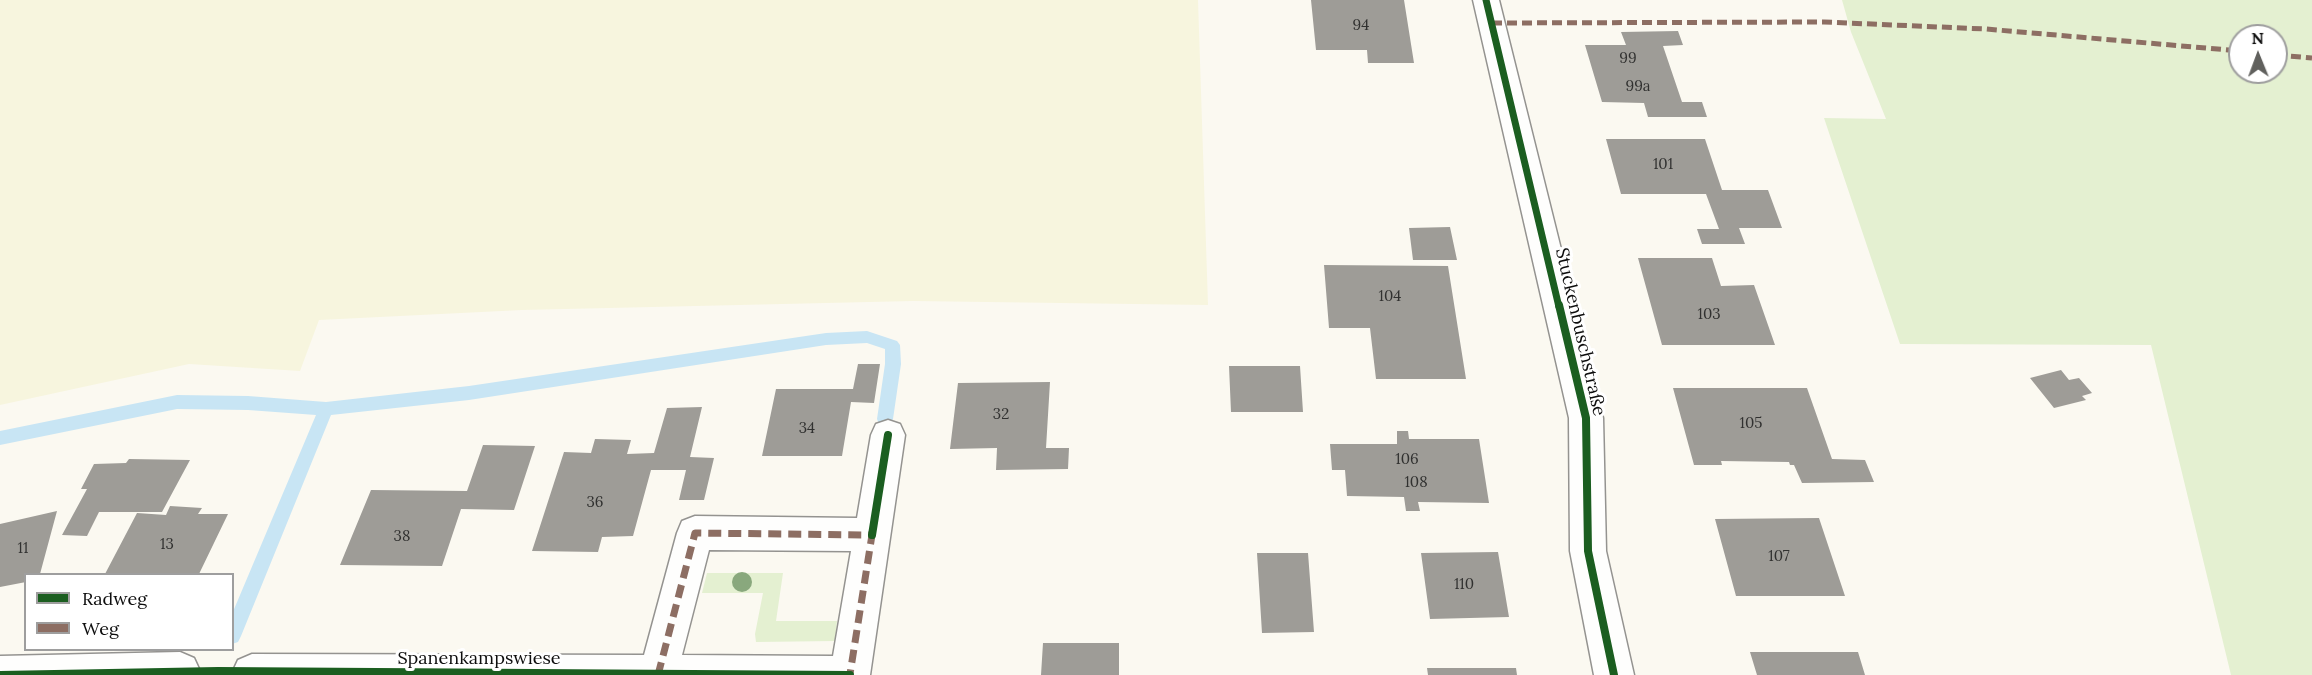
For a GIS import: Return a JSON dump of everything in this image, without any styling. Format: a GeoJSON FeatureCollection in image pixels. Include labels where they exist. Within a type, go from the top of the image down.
{"type":"FeatureCollection","features":[{"type":"Feature","properties":{"kind":"street","name":"Stuckenbuschstraße"},"geometry":{"type":"LineString","coordinates":[[1486,0],[1586,418],[1588,551],[1614,675]]}},
{"type":"Feature","properties":{"kind":"street","name":"Spanenkampswiese"},"geometry":{"type":"LineString","coordinates":[[252,673],[850,675],[888,435]]}},
{"type":"Feature","properties":{"kind":"street"},"geometry":{"type":"LineString","coordinates":[[658,675],[695,533],[873,535]]}},
{"type":"Feature","properties":{"kind":"street"},"geometry":{"type":"LineString","coordinates":[[0,675],[180,671]]}},
{"type":"Feature","properties":{"kind":"shaded area"},"geometry":{"type":"Polygon","coordinates":[[[0,0],[1198,0],[1208,305],[913,301],[522,310],[319,320],[300,371],[189,364],[0,405],[0,0]]]}},
{"type":"Feature","properties":{"kind":"green space"},"geometry":{"type":"Polygon","coordinates":[[[1842,0],[2312,0],[2312,675],[2231,675],[2151,345],[1900,344],[1824,118],[1886,119],[1851,32],[1842,0]]]}},
{"type":"Feature","properties":{"kind":"green space"},"geometry":{"type":"Polygon","coordinates":[[[707,573],[783,573],[776,621],[837,621],[835,641],[756,642],[755,634],[763,593],[702,593],[707,573]]]}},
{"type":"Feature","properties":{"kind":"building"},"geometry":{"type":"Polygon","coordinates":[[[1311,0],[1404,0],[1414,63],[1368,63],[1367,50],[1316,50],[1311,0]]]}},
{"type":"Feature","properties":{"kind":"building"},"geometry":{"type":"Polygon","coordinates":[[[1678,31],[1683,45],[1663,46],[1682,102],[1702,102],[1707,117],[1648,117],[1644,103],[1602,102],[1585,45],[1626,45],[1621,32],[1678,31]]]}},
{"type":"Feature","properties":{"kind":"building"},"geometry":{"type":"Polygon","coordinates":[[[1606,139],[1705,139],[1722,190],[1768,190],[1782,228],[1739,228],[1745,244],[1702,244],[1697,229],[1719,229],[1706,194],[1621,194],[1606,139]]]}},
{"type":"Feature","properties":{"kind":"building"},"geometry":{"type":"Polygon","coordinates":[[[1450,227],[1457,260],[1413,260],[1409,228],[1450,227]]]}},
{"type":"Feature","properties":{"kind":"building"},"geometry":{"type":"Polygon","coordinates":[[[1638,258],[1712,258],[1721,286],[1754,285],[1775,345],[1662,345],[1638,258]]]}},
{"type":"Feature","properties":{"kind":"building"},"geometry":{"type":"Polygon","coordinates":[[[1324,265],[1448,266],[1466,379],[1376,379],[1370,328],[1329,328],[1324,265]]]}},
{"type":"Feature","properties":{"kind":"building"},"geometry":{"type":"Polygon","coordinates":[[[858,364],[880,364],[874,403],[851,402],[842,456],[762,456],[776,389],[853,389],[858,364]]]}},
{"type":"Feature","properties":{"kind":"building"},"geometry":{"type":"Polygon","coordinates":[[[1229,366],[1300,366],[1303,412],[1231,412],[1229,366]]]}},
{"type":"Feature","properties":{"kind":"building"},"geometry":{"type":"Polygon","coordinates":[[[2061,370],[2069,380],[2079,378],[2092,393],[2082,396],[2086,400],[2054,408],[2030,378],[2061,370]]]}},
{"type":"Feature","properties":{"kind":"building"},"geometry":{"type":"Polygon","coordinates":[[[1050,382],[1046,448],[1069,448],[1068,469],[996,470],[997,448],[950,449],[958,383],[1050,382]]]}},
{"type":"Feature","properties":{"kind":"building"},"geometry":{"type":"Polygon","coordinates":[[[1673,388],[1807,388],[1832,459],[1865,460],[1874,482],[1802,483],[1794,465],[1790,465],[1789,462],[1721,461],[1722,465],[1694,465],[1673,388]]]}},
{"type":"Feature","properties":{"kind":"building"},"geometry":{"type":"Polygon","coordinates":[[[702,407],[690,457],[714,458],[704,500],[679,500],[686,470],[651,470],[633,536],[602,537],[598,552],[532,551],[564,452],[591,453],[595,439],[631,440],[627,454],[654,453],[667,408],[702,407]]]}},
{"type":"Feature","properties":{"kind":"building"},"geometry":{"type":"Polygon","coordinates":[[[1397,431],[1408,431],[1409,439],[1479,439],[1489,503],[1418,502],[1420,511],[1406,511],[1404,497],[1347,496],[1345,470],[1332,470],[1330,444],[1397,444],[1397,431]]]}},
{"type":"Feature","properties":{"kind":"building"},"geometry":{"type":"Polygon","coordinates":[[[483,445],[535,446],[514,510],[461,509],[442,566],[340,565],[371,490],[467,491],[483,445]]]}},
{"type":"Feature","properties":{"kind":"building"},"geometry":{"type":"Polygon","coordinates":[[[129,459],[190,460],[162,512],[99,512],[87,536],[62,535],[87,489],[81,489],[94,464],[126,463],[129,459]]]}},
{"type":"Feature","properties":{"kind":"building"},"geometry":{"type":"Polygon","coordinates":[[[170,506],[202,508],[198,514],[228,514],[199,573],[106,573],[137,513],[166,515],[170,506]]]}},
{"type":"Feature","properties":{"kind":"building"},"geometry":{"type":"Polygon","coordinates":[[[57,511],[40,573],[24,573],[24,582],[0,587],[0,524],[57,511]]]}},
{"type":"Feature","properties":{"kind":"building"},"geometry":{"type":"Polygon","coordinates":[[[1819,518],[1845,596],[1736,596],[1715,519],[1819,518]]]}},
{"type":"Feature","properties":{"kind":"building"},"geometry":{"type":"Polygon","coordinates":[[[1498,552],[1509,617],[1430,619],[1421,553],[1498,552]]]}},
{"type":"Feature","properties":{"kind":"building"},"geometry":{"type":"Polygon","coordinates":[[[1257,553],[1308,553],[1314,632],[1262,633],[1257,553]]]}},
{"type":"Feature","properties":{"kind":"building"},"geometry":{"type":"Polygon","coordinates":[[[1043,643],[1119,643],[1119,675],[1041,675],[1043,643]]]}},
{"type":"Feature","properties":{"kind":"building"},"geometry":{"type":"Polygon","coordinates":[[[1750,652],[1858,652],[1865,675],[1757,675],[1750,652]]]}},
{"type":"Feature","properties":{"kind":"building"},"geometry":{"type":"Polygon","coordinates":[[[1427,668],[1516,668],[1517,675],[1428,675],[1427,668]]]}},
{"type":"Feature","properties":{"kind":"waterway"},"geometry":{"type":"LineString","coordinates":[[326,409],[469,393],[826,339],[867,337],[892,345],[893,364],[885,419]]}},
{"type":"Feature","properties":{"kind":"waterway"},"geometry":{"type":"LineString","coordinates":[[0,438],[177,402],[248,403],[326,409]]}},
{"type":"Feature","properties":{"kind":"waterway"},"geometry":{"type":"LineString","coordinates":[[234,631],[326,409]]}},
{"type":"Feature","properties":{"kind":"marked path"},"geometry":{"type":"LineString","coordinates":[[1492,23],[1824,22],[1986,29],[2228,50]]}},
{"type":"Feature","properties":{"kind":"marked path"},"geometry":{"type":"LineString","coordinates":[[2288,56],[2312,58]]}},
{"type":"Feature","properties":{"kind":"marked path"},"geometry":{"type":"LineString","coordinates":[[658,675],[695,533],[872,535],[850,674]]}},
{"type":"Feature","properties":{"kind":"cycle path"},"geometry":{"type":"LineString","coordinates":[[1486,0],[1586,418],[1588,551],[1614,675]]}},
{"type":"Feature","properties":{"kind":"cycle path"},"geometry":{"type":"LineString","coordinates":[[872,535],[888,435]]}},
{"type":"Feature","properties":{"kind":"cycle path"},"geometry":{"type":"LineString","coordinates":[[0,675],[218,671],[850,675]]}}]}
